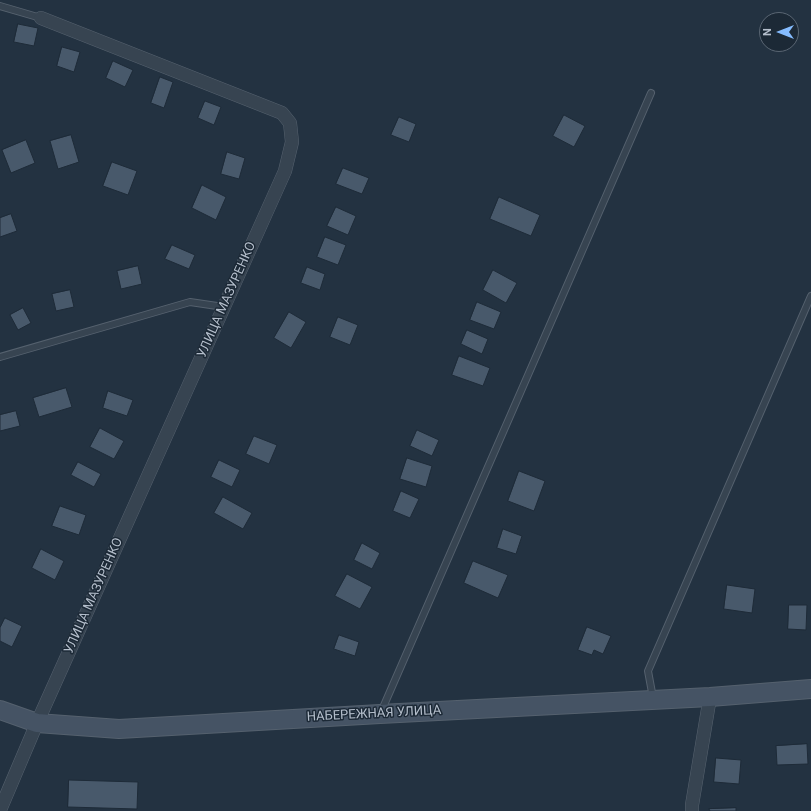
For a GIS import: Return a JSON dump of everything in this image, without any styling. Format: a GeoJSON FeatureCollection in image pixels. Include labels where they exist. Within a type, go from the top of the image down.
{"type":"FeatureCollection","features":[{"type":"Feature","properties":{"kind":"street","name":"УЛИЦА МАЗУРЕНКО"},"geometry":{"type":"LineString","coordinates":[[37,723],[285,171],[292,142],[290,123],[282,113],[41,18]]}},
{"type":"Feature","properties":{"kind":"street","name":"НАБЕРЕЖНАЯ УЛИЦА"},"geometry":{"type":"LineString","coordinates":[[0,710],[37,723],[120,729],[710,697],[811,688]]}},
{"type":"Feature","properties":{"kind":"street"},"geometry":{"type":"LineString","coordinates":[[692,811],[710,697]]}},
{"type":"Feature","properties":{"kind":"street"},"geometry":{"type":"LineString","coordinates":[[0,810],[37,723]]}},
{"type":"Feature","properties":{"kind":"lane"},"geometry":{"type":"LineString","coordinates":[[0,6],[41,18]]}},
{"type":"Feature","properties":{"kind":"lane"},"geometry":{"type":"LineString","coordinates":[[380,714],[651,93]]}},
{"type":"Feature","properties":{"kind":"lane"},"geometry":{"type":"LineString","coordinates":[[653,700],[648,671],[811,296]]}},
{"type":"Feature","properties":{"kind":"lane"},"geometry":{"type":"LineString","coordinates":[[0,357],[190,302],[224,307]]}},
{"type":"Feature","properties":{"kind":"building"},"geometry":{"type":"Polygon","coordinates":[[[18,24],[38,28],[34,46],[14,42],[18,24]]]}},
{"type":"Feature","properties":{"kind":"building"},"geometry":{"type":"Polygon","coordinates":[[[62,47],[80,52],[74,72],[57,66],[62,47]]]}},
{"type":"Feature","properties":{"kind":"building"},"geometry":{"type":"Polygon","coordinates":[[[113,61],[133,70],[125,87],[106,78],[113,61]]]}},
{"type":"Feature","properties":{"kind":"building"},"geometry":{"type":"Polygon","coordinates":[[[160,77],[173,82],[164,108],[151,103],[160,77]]]}},
{"type":"Feature","properties":{"kind":"building"},"geometry":{"type":"Polygon","coordinates":[[[205,101],[221,107],[214,125],[198,118],[205,101]]]}},
{"type":"Feature","properties":{"kind":"building"},"geometry":{"type":"Polygon","coordinates":[[[564,115],[585,126],[574,147],[553,136],[564,115]]]}},
{"type":"Feature","properties":{"kind":"building"},"geometry":{"type":"Polygon","coordinates":[[[399,117],[416,124],[409,142],[391,135],[399,117]]]}},
{"type":"Feature","properties":{"kind":"building"},"geometry":{"type":"Polygon","coordinates":[[[71,135],[79,162],[58,169],[50,141],[71,135]]]}},
{"type":"Feature","properties":{"kind":"building"},"geometry":{"type":"Polygon","coordinates":[[[26,140],[35,163],[11,173],[2,150],[26,140]]]}},
{"type":"Feature","properties":{"kind":"building"},"geometry":{"type":"Polygon","coordinates":[[[227,152],[245,158],[239,179],[221,174],[227,152]]]}},
{"type":"Feature","properties":{"kind":"building"},"geometry":{"type":"Polygon","coordinates":[[[112,162],[137,171],[128,195],[103,186],[112,162]]]}},
{"type":"Feature","properties":{"kind":"building"},"geometry":{"type":"Polygon","coordinates":[[[343,168],[369,178],[362,194],[336,184],[343,168]]]}},
{"type":"Feature","properties":{"kind":"building"},"geometry":{"type":"Polygon","coordinates":[[[202,185],[226,197],[216,220],[192,208],[202,185]]]}},
{"type":"Feature","properties":{"kind":"building"},"geometry":{"type":"Polygon","coordinates":[[[499,197],[540,215],[531,236],[490,219],[499,197]]]}},
{"type":"Feature","properties":{"kind":"building"},"geometry":{"type":"Polygon","coordinates":[[[336,207],[356,216],[348,235],[327,226],[336,207]]]}},
{"type":"Feature","properties":{"kind":"building"},"geometry":{"type":"Polygon","coordinates":[[[11,214],[17,231],[0,237],[0,218],[11,214]]]}},
{"type":"Feature","properties":{"kind":"building"},"geometry":{"type":"Polygon","coordinates":[[[325,237],[346,245],[338,265],[317,257],[325,237]]]}},
{"type":"Feature","properties":{"kind":"building"},"geometry":{"type":"Polygon","coordinates":[[[172,245],[195,255],[189,269],[165,259],[172,245]]]}},
{"type":"Feature","properties":{"kind":"building"},"geometry":{"type":"Polygon","coordinates":[[[138,266],[142,284],[121,289],[117,271],[138,266]]]}},
{"type":"Feature","properties":{"kind":"building"},"geometry":{"type":"Polygon","coordinates":[[[307,267],[325,274],[320,290],[301,283],[307,267]]]}},
{"type":"Feature","properties":{"kind":"building"},"geometry":{"type":"Polygon","coordinates":[[[493,270],[517,283],[506,303],[483,290],[493,270]]]}},
{"type":"Feature","properties":{"kind":"building"},"geometry":{"type":"Polygon","coordinates":[[[70,290],[74,307],[56,311],[52,294],[70,290]]]}},
{"type":"Feature","properties":{"kind":"building"},"geometry":{"type":"Polygon","coordinates":[[[477,302],[501,312],[494,329],[470,320],[477,302]]]}},
{"type":"Feature","properties":{"kind":"building"},"geometry":{"type":"Polygon","coordinates":[[[23,308],[31,323],[18,330],[10,315],[23,308]]]}},
{"type":"Feature","properties":{"kind":"building"},"geometry":{"type":"Polygon","coordinates":[[[289,312],[306,322],[291,348],[274,338],[289,312]]]}},
{"type":"Feature","properties":{"kind":"building"},"geometry":{"type":"Polygon","coordinates":[[[338,317],[358,325],[350,345],[330,337],[338,317]]]}},
{"type":"Feature","properties":{"kind":"building"},"geometry":{"type":"Polygon","coordinates":[[[467,330],[488,339],[482,354],[461,344],[467,330]]]}},
{"type":"Feature","properties":{"kind":"building"},"geometry":{"type":"Polygon","coordinates":[[[459,356],[490,368],[483,386],[452,375],[459,356]]]}},
{"type":"Feature","properties":{"kind":"building"},"geometry":{"type":"Polygon","coordinates":[[[66,388],[72,407],[39,417],[33,398],[66,388]]]}},
{"type":"Feature","properties":{"kind":"building"},"geometry":{"type":"Polygon","coordinates":[[[108,391],[133,400],[127,416],[103,408],[108,391]]]}},
{"type":"Feature","properties":{"kind":"building"},"geometry":{"type":"Polygon","coordinates":[[[16,411],[20,426],[0,431],[0,415],[16,411]]]}},
{"type":"Feature","properties":{"kind":"building"},"geometry":{"type":"Polygon","coordinates":[[[100,428],[124,441],[114,459],[90,447],[100,428]]]}},
{"type":"Feature","properties":{"kind":"building"},"geometry":{"type":"Polygon","coordinates":[[[417,430],[439,440],[432,456],[410,446],[417,430]]]}},
{"type":"Feature","properties":{"kind":"building"},"geometry":{"type":"Polygon","coordinates":[[[254,436],[277,445],[269,464],[246,454],[254,436]]]}},
{"type":"Feature","properties":{"kind":"building"},"geometry":{"type":"Polygon","coordinates":[[[407,458],[432,466],[426,487],[400,479],[407,458]]]}},
{"type":"Feature","properties":{"kind":"building"},"geometry":{"type":"Polygon","coordinates":[[[219,460],[240,470],[232,487],[211,477],[219,460]]]}},
{"type":"Feature","properties":{"kind":"building"},"geometry":{"type":"Polygon","coordinates":[[[78,462],[101,474],[94,487],[71,475],[78,462]]]}},
{"type":"Feature","properties":{"kind":"building"},"geometry":{"type":"Polygon","coordinates":[[[519,471],[545,481],[534,511],[508,501],[519,471]]]}},
{"type":"Feature","properties":{"kind":"building"},"geometry":{"type":"Polygon","coordinates":[[[401,491],[419,499],[410,518],[393,511],[401,491]]]}},
{"type":"Feature","properties":{"kind":"building"},"geometry":{"type":"Polygon","coordinates":[[[223,497],[252,513],[243,529],[214,513],[223,497]]]}},
{"type":"Feature","properties":{"kind":"building"},"geometry":{"type":"Polygon","coordinates":[[[60,506],[86,515],[79,535],[52,526],[60,506]]]}},
{"type":"Feature","properties":{"kind":"building"},"geometry":{"type":"Polygon","coordinates":[[[503,529],[522,536],[516,554],[497,548],[503,529]]]}},
{"type":"Feature","properties":{"kind":"building"},"geometry":{"type":"Polygon","coordinates":[[[362,543],[380,553],[372,569],[354,560],[362,543]]]}},
{"type":"Feature","properties":{"kind":"building"},"geometry":{"type":"Polygon","coordinates":[[[41,549],[64,561],[55,580],[32,568],[41,549]]]}},
{"type":"Feature","properties":{"kind":"building"},"geometry":{"type":"Polygon","coordinates":[[[473,561],[508,575],[498,598],[464,583],[473,561]]]}},
{"type":"Feature","properties":{"kind":"building"},"geometry":{"type":"Polygon","coordinates":[[[347,574],[372,587],[360,609],[335,596],[347,574]]]}},
{"type":"Feature","properties":{"kind":"building"},"geometry":{"type":"Polygon","coordinates":[[[727,585],[755,589],[752,613],[724,609],[727,585]]]}},
{"type":"Feature","properties":{"kind":"building"},"geometry":{"type":"Polygon","coordinates":[[[789,605],[807,605],[806,630],[788,629],[789,605]]]}},
{"type":"Feature","properties":{"kind":"building"},"geometry":{"type":"Polygon","coordinates":[[[5,618],[22,626],[12,647],[0,641],[0,628],[5,618]]]}},
{"type":"Feature","properties":{"kind":"building"},"geometry":{"type":"Polygon","coordinates":[[[587,627],[611,636],[603,654],[594,650],[592,655],[578,650],[587,627]]]}},
{"type":"Feature","properties":{"kind":"building"},"geometry":{"type":"Polygon","coordinates":[[[339,635],[359,642],[355,656],[334,649],[339,635]]]}},
{"type":"Feature","properties":{"kind":"building"},"geometry":{"type":"Polygon","coordinates":[[[807,744],[808,764],[777,765],[776,746],[807,744]]]}},
{"type":"Feature","properties":{"kind":"building"},"geometry":{"type":"Polygon","coordinates":[[[716,758],[741,760],[739,784],[714,782],[716,758]]]}},
{"type":"Feature","properties":{"kind":"building"},"geometry":{"type":"Polygon","coordinates":[[[69,780],[138,782],[137,809],[68,807],[69,780]]]}},
{"type":"Feature","properties":{"kind":"building"},"geometry":{"type":"Polygon","coordinates":[[[736,808],[736,811],[710,811],[709,809],[736,808]]]}}]}
